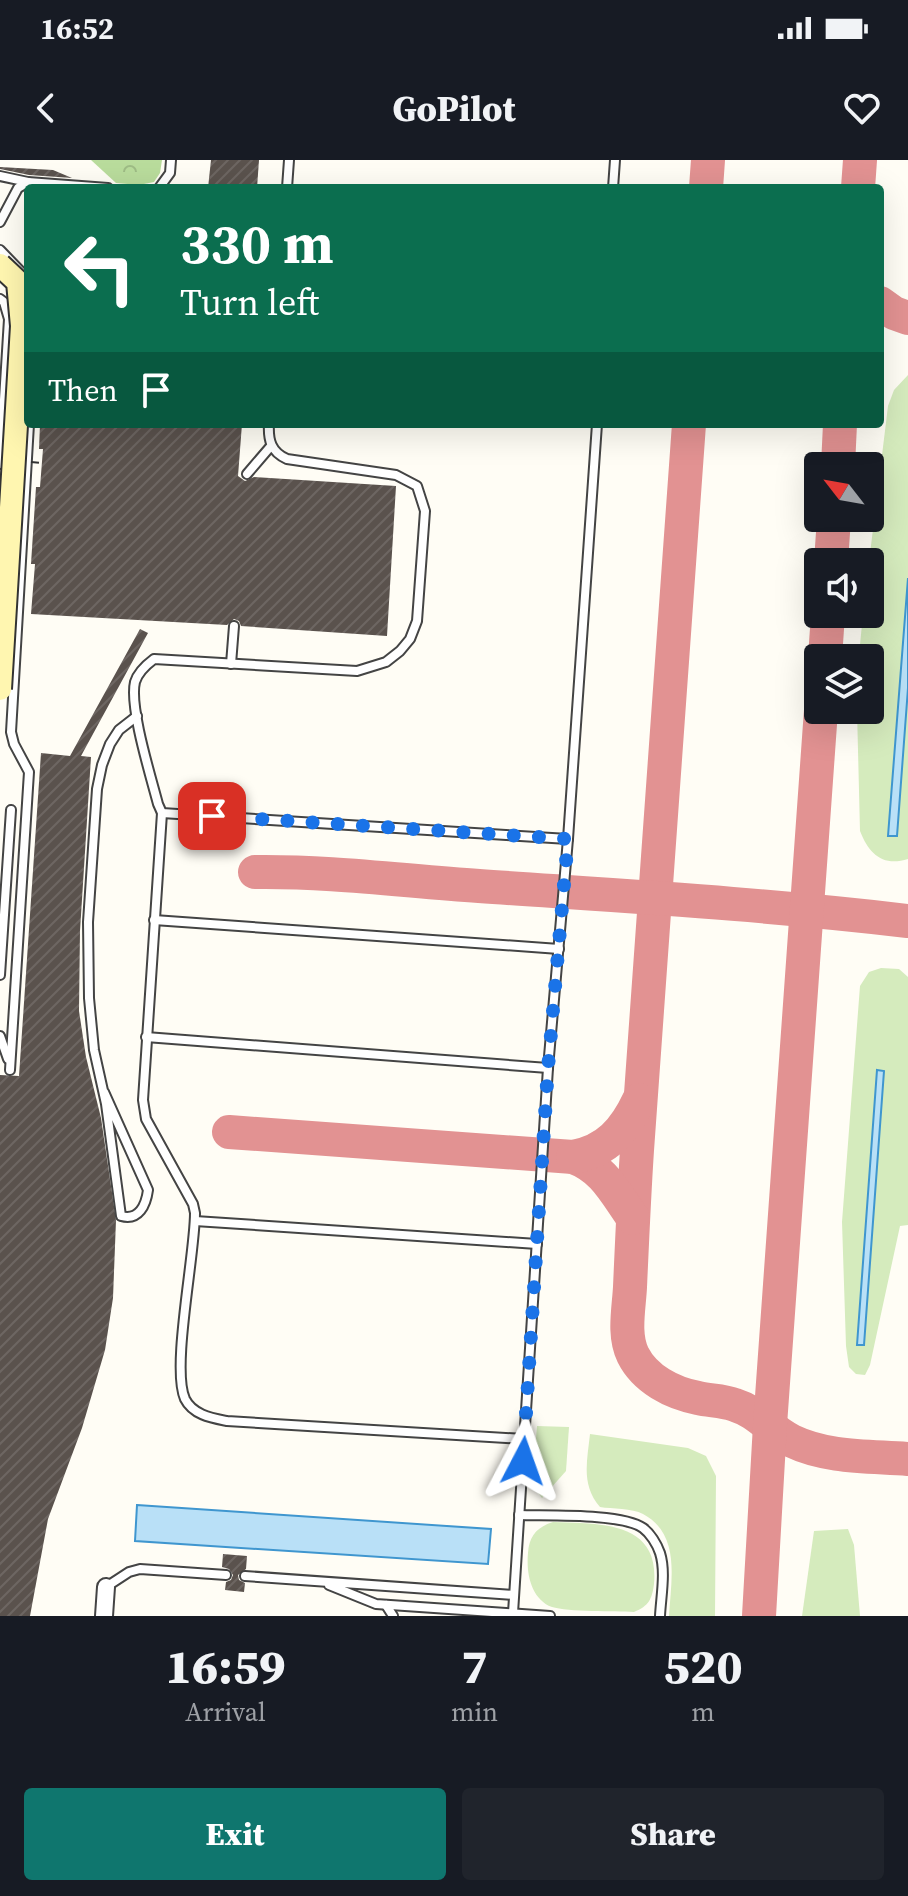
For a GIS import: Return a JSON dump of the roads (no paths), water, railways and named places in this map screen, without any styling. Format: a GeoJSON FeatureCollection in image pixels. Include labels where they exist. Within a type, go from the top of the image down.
{"type":"FeatureCollection","features":[{"type":"Feature","properties":{"kind":"main road"},"geometry":{"type":"LineString","coordinates":[[0,265],[18,282],[22,326],[6,691]]}},
{"type":"Feature","properties":{"kind":"street"},"geometry":{"type":"LineString","coordinates":[[104,1616],[106,1587]]}},
{"type":"Feature","properties":{"kind":"lane"},"geometry":{"type":"LineString","coordinates":[[162,184],[170,173],[171,160]]}},
{"type":"Feature","properties":{"kind":"lane"},"geometry":{"type":"LineString","coordinates":[[287,184],[289,160]]}},
{"type":"Feature","properties":{"kind":"lane"},"geometry":{"type":"LineString","coordinates":[[613,184],[615,160]]}},
{"type":"Feature","properties":{"kind":"lane"},"geometry":{"type":"LineString","coordinates":[[0,176],[55,184]]}},
{"type":"Feature","properties":{"kind":"lane"},"geometry":{"type":"LineString","coordinates":[[0,222],[18,188],[24,184]]}},
{"type":"Feature","properties":{"kind":"lane"},"geometry":{"type":"LineString","coordinates":[[0,250],[24,275]]}},
{"type":"Feature","properties":{"kind":"lane"},"geometry":{"type":"LineString","coordinates":[[0,299],[4,302],[9,319],[0,464]]}},
{"type":"Feature","properties":{"kind":"lane"},"geometry":{"type":"LineString","coordinates":[[0,1036],[10,1067],[29,772],[14,744],[6,691],[29,428]]}},
{"type":"Feature","properties":{"kind":"lane"},"geometry":{"type":"LineString","coordinates":[[269,428],[271,446],[278,455],[287,459],[396,475],[417,486],[425,511],[417,621],[410,639],[400,651],[372,669],[357,671],[154,659],[144,666],[135,681],[137,716],[162,813],[143,1081],[146,1119],[193,1204],[195,1221],[181,1371],[186,1401],[205,1416],[227,1421],[524,1439]]}},
{"type":"Feature","properties":{"kind":"lane"},"geometry":{"type":"LineString","coordinates":[[513,1613],[548,1068],[568,839],[597,428]]}},
{"type":"Feature","properties":{"kind":"lane"},"geometry":{"type":"LineString","coordinates":[[247,474],[271,446]]}},
{"type":"Feature","properties":{"kind":"lane"},"geometry":{"type":"LineString","coordinates":[[231,664],[234,626]]}},
{"type":"Feature","properties":{"kind":"lane"},"geometry":{"type":"LineString","coordinates":[[0,679],[6,691]]}},
{"type":"Feature","properties":{"kind":"lane"},"geometry":{"type":"LineString","coordinates":[[104,1092],[148,1190],[141,1211],[132,1217],[121,1216],[104,1092],[94,1050],[89,998],[88,922],[97,789],[102,765],[119,730],[137,716]]}},
{"type":"Feature","properties":{"kind":"lane"},"geometry":{"type":"LineString","coordinates":[[0,975],[11,810]]}},
{"type":"Feature","properties":{"kind":"lane"},"geometry":{"type":"LineString","coordinates":[[162,813],[568,839]]}},
{"type":"Feature","properties":{"kind":"lane"},"geometry":{"type":"LineString","coordinates":[[154,920],[559,949]]}},
{"type":"Feature","properties":{"kind":"lane"},"geometry":{"type":"LineString","coordinates":[[146,1037],[548,1068]]}},
{"type":"Feature","properties":{"kind":"lane"},"geometry":{"type":"LineString","coordinates":[[195,1221],[537,1244]]}},
{"type":"Feature","properties":{"kind":"lane"},"geometry":{"type":"LineString","coordinates":[[519,1515],[615,1519],[644,1529],[660,1551],[660,1616]]}},
{"type":"Feature","properties":{"kind":"lane"},"geometry":{"type":"LineString","coordinates":[[106,1587],[129,1572],[140,1569],[226,1575]]}},
{"type":"Feature","properties":{"kind":"lane"},"geometry":{"type":"LineString","coordinates":[[245,1576],[514,1595]]}},
{"type":"Feature","properties":{"kind":"lane"},"geometry":{"type":"LineString","coordinates":[[321,1581],[376,1604],[550,1616]]}},
{"type":"Feature","properties":{"kind":"lane"},"geometry":{"type":"LineString","coordinates":[[385,1616],[386,1605]]}},
{"type":"Feature","properties":{"kind":"lane"},"geometry":{"type":"LineString","coordinates":[[386,1605],[393,1616]]}},
{"type":"Feature","properties":{"kind":"water"},"geometry":{"type":"Polygon","coordinates":[[[908,578],[908,688],[897,836],[888,836],[908,578]]]}},
{"type":"Feature","properties":{"kind":"water"},"geometry":{"type":"Polygon","coordinates":[[[877,1070],[884,1071],[864,1345],[857,1345],[877,1070]]]}},
{"type":"Feature","properties":{"kind":"water"},"geometry":{"type":"Polygon","coordinates":[[[137,1505],[491,1529],[488,1564],[135,1541],[137,1505]]]}}]}
